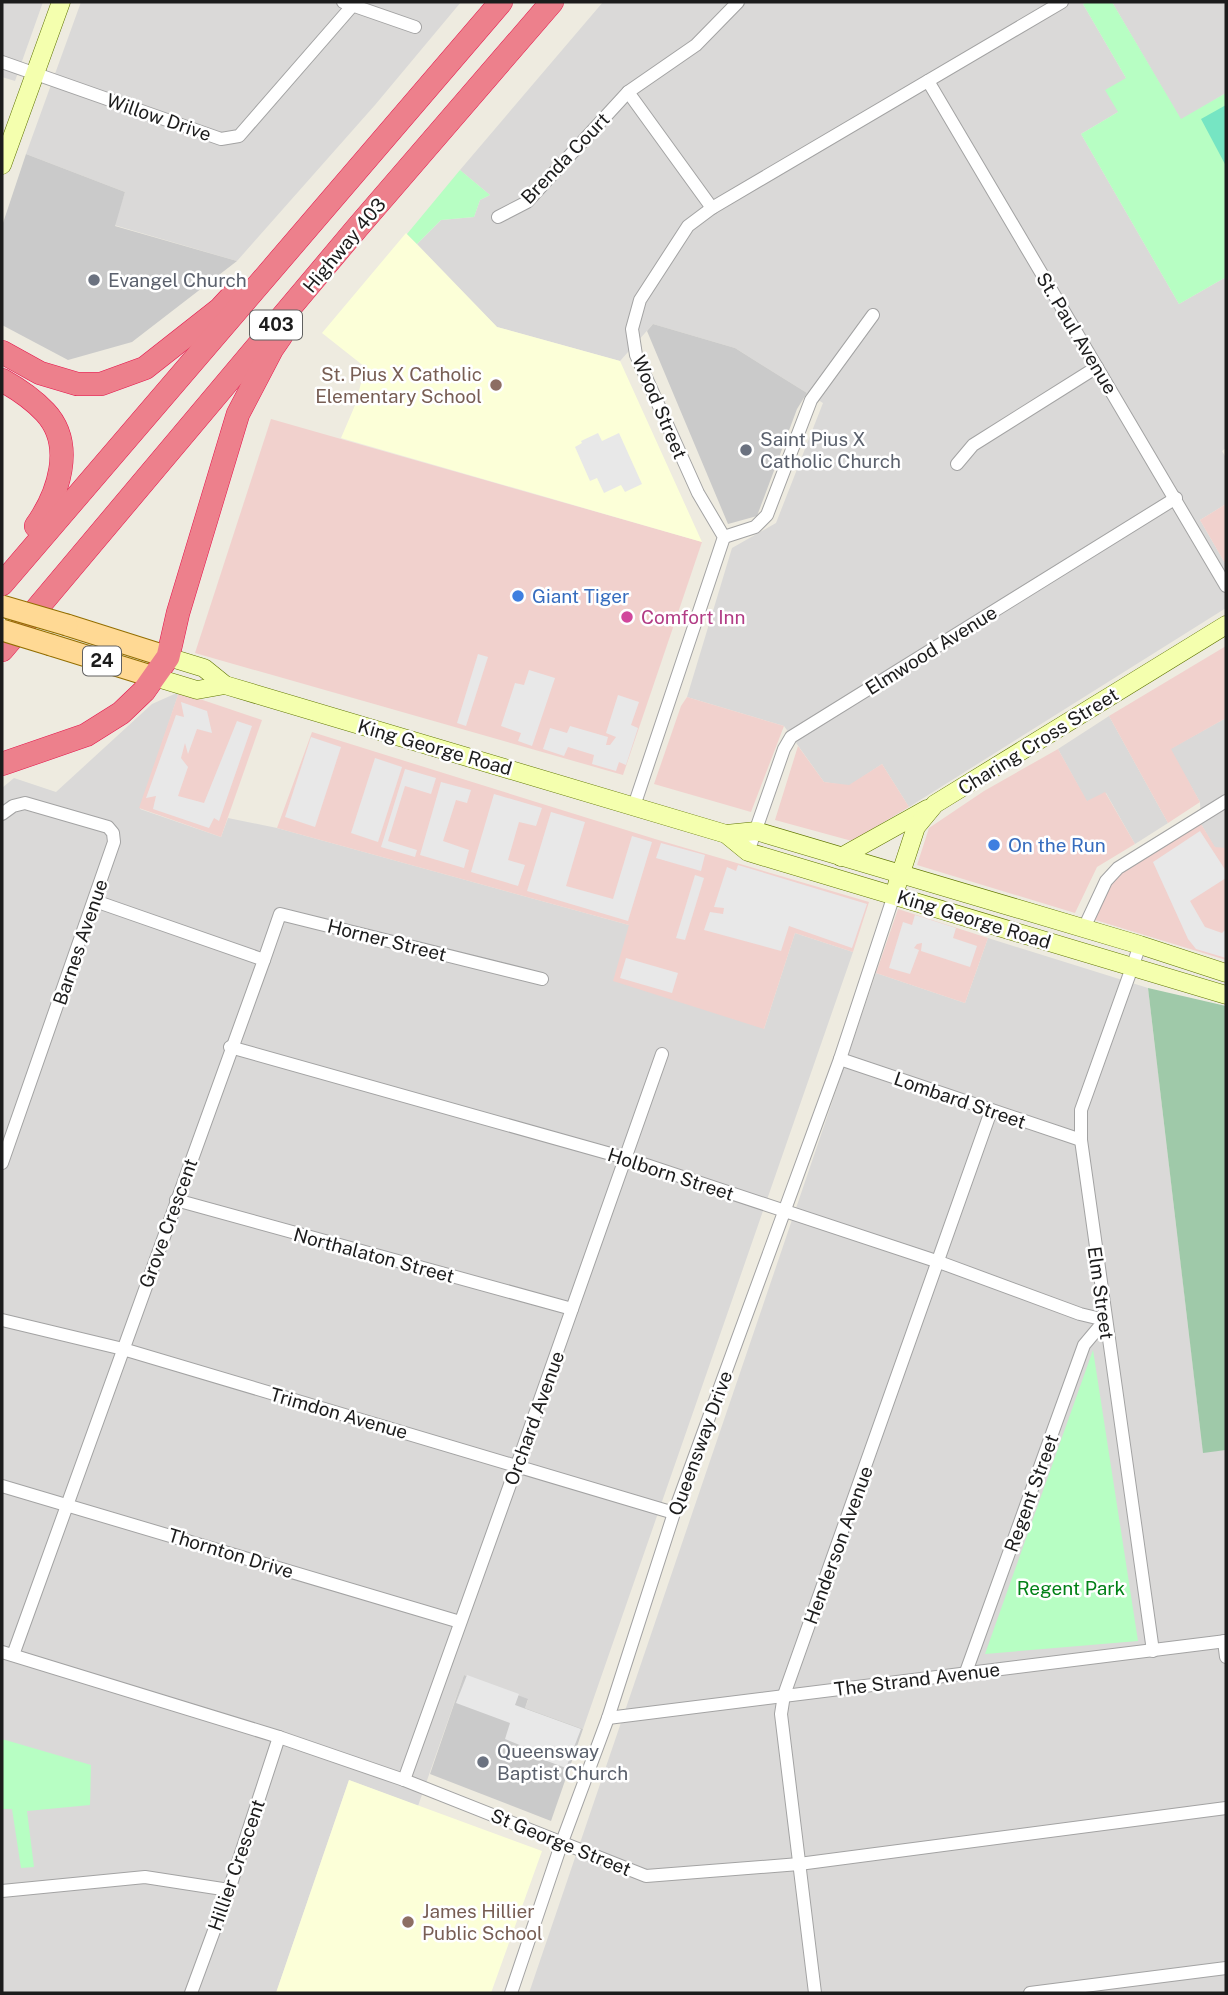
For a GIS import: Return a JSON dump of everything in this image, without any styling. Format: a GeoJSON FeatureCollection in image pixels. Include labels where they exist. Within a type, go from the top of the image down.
{"type":"FeatureCollection","features":[{"type":"Feature","properties":{"kind":"highway","name":"Highway 403"},"geometry":{"type":"LineString","coordinates":[[2,584],[501,2]]}},
{"type":"Feature","properties":{"kind":"highway","name":"Highway 403"},"geometry":{"type":"LineString","coordinates":[[2,650],[552,2]]}},
{"type":"Feature","properties":{"kind":"highway"},"geometry":{"type":"LineString","coordinates":[[2,352],[40,373],[76,384],[101,384],[145,368],[220,309],[321,202],[360,166]]}},
{"type":"Feature","properties":{"kind":"highway"},"geometry":{"type":"LineString","coordinates":[[2,764],[86,734],[121,713],[144,691],[168,657],[178,613],[238,414],[272,349],[338,260],[358,228]]}},
{"type":"Feature","properties":{"kind":"highway"},"geometry":{"type":"LineString","coordinates":[[2,380],[24,393],[47,414],[59,439],[62,472],[49,508],[2,576]]}},
{"type":"Feature","properties":{"kind":"main road"},"geometry":{"type":"LineString","coordinates":[[2,165],[61,2]]}},
{"type":"Feature","properties":{"kind":"main road","name":"King George Road"},"geometry":{"type":"LineString","coordinates":[[2,606],[204,668],[225,685],[726,834],[748,852],[1226,995]]}},
{"type":"Feature","properties":{"kind":"main road","name":"Charing Cross Street"},"geometry":{"type":"LineString","coordinates":[[894,895],[916,827],[935,804],[1226,625]]}},
{"type":"Feature","properties":{"kind":"main road","name":"King George Road"},"geometry":{"type":"LineString","coordinates":[[2,630],[197,690],[225,685]]}},
{"type":"Feature","properties":{"kind":"main road"},"geometry":{"type":"LineString","coordinates":[[841,857],[935,804]]}},
{"type":"Feature","properties":{"kind":"main road","name":"King George Road"},"geometry":{"type":"LineString","coordinates":[[726,834],[756,831],[1140,944],[1226,973]]}},
{"type":"Feature","properties":{"kind":"street","name":"Brenda Court"},"geometry":{"type":"LineString","coordinates":[[498,218],[527,202],[628,92],[696,45],[738,2]]}},
{"type":"Feature","properties":{"kind":"street","name":"Wood Street"},"geometry":{"type":"LineString","coordinates":[[724,537],[698,494],[636,355],[632,329],[640,300],[688,226],[712,208],[1062,2]]}},
{"type":"Feature","properties":{"kind":"street","name":"Willow Drive"},"geometry":{"type":"LineString","coordinates":[[2,62],[221,139],[239,136],[348,4],[415,27]]}},
{"type":"Feature","properties":{"kind":"street","name":"St. Paul Avenue"},"geometry":{"type":"LineString","coordinates":[[928,81],[1226,586]]}},
{"type":"Feature","properties":{"kind":"street"},"geometry":{"type":"LineString","coordinates":[[628,92],[712,208]]}},
{"type":"Feature","properties":{"kind":"street"},"geometry":{"type":"LineString","coordinates":[[634,806],[724,537],[755,527],[767,515],[811,400],[873,315]]}},
{"type":"Feature","properties":{"kind":"street"},"geometry":{"type":"LineString","coordinates":[[957,464],[973,445],[1097,367]]}},
{"type":"Feature","properties":{"kind":"street","name":"Elmwood Avenue"},"geometry":{"type":"LineString","coordinates":[[748,852],[784,749],[791,737],[1176,498]]}},
{"type":"Feature","properties":{"kind":"street"},"geometry":{"type":"LineString","coordinates":[[1084,928],[1106,881],[1118,867],[1226,801]]}},
{"type":"Feature","properties":{"kind":"street","name":"Barnes Avenue"},"geometry":{"type":"LineString","coordinates":[[2,814],[13,806],[25,803],[108,827],[113,833],[114,842],[2,1163]]}},
{"type":"Feature","properties":{"kind":"street","name":"Queensway Drive"},"geometry":{"type":"LineString","coordinates":[[511,1993],[562,1842],[608,1718],[674,1513],[840,1059],[894,895]]}},
{"type":"Feature","properties":{"kind":"street"},"geometry":{"type":"LineString","coordinates":[[95,901],[264,960]]}},
{"type":"Feature","properties":{"kind":"street","name":"Horner Street"},"geometry":{"type":"LineString","coordinates":[[264,960],[280,914],[542,979]]}},
{"type":"Feature","properties":{"kind":"street","name":"Elm Street"},"geometry":{"type":"LineString","coordinates":[[1140,944],[1081,1110],[1081,1140],[1153,1651]]}},
{"type":"Feature","properties":{"kind":"street","name":"Grove Crescent"},"geometry":{"type":"LineString","coordinates":[[7,1653],[67,1504],[230,1047],[264,960]]}},
{"type":"Feature","properties":{"kind":"street","name":"Holborn Street"},"geometry":{"type":"LineString","coordinates":[[230,1047],[625,1158],[939,1262],[1080,1314],[1105,1320]]}},
{"type":"Feature","properties":{"kind":"street","name":"Orchard Avenue"},"geometry":{"type":"LineString","coordinates":[[404,1780],[662,1054]]}},
{"type":"Feature","properties":{"kind":"street","name":"Lombard Street"},"geometry":{"type":"LineString","coordinates":[[840,1059],[1081,1140]]}},
{"type":"Feature","properties":{"kind":"street","name":"Henderson Avenue"},"geometry":{"type":"LineString","coordinates":[[815,1993],[781,1714],[784,1695],[991,1111]]}},
{"type":"Feature","properties":{"kind":"street","name":"Northalaton Street"},"geometry":{"type":"LineString","coordinates":[[176,1200],[572,1309]]}},
{"type":"Feature","properties":{"kind":"street","name":"Trimdon Avenue"},"geometry":{"type":"LineString","coordinates":[[2,1320],[123,1349],[674,1513]]}},
{"type":"Feature","properties":{"kind":"street","name":"Regent Street"},"geometry":{"type":"LineString","coordinates":[[966,1672],[1084,1345],[1105,1320]]}},
{"type":"Feature","properties":{"kind":"street","name":"Thornton Drive"},"geometry":{"type":"LineString","coordinates":[[2,1486],[460,1622]]}},
{"type":"Feature","properties":{"kind":"street"},"geometry":{"type":"LineString","coordinates":[[1225,1641],[1226,1657]]}},
{"type":"Feature","properties":{"kind":"street","name":"The Strand Avenue"},"geometry":{"type":"LineString","coordinates":[[608,1718],[1225,1641]]}},
{"type":"Feature","properties":{"kind":"street","name":"St George Street"},"geometry":{"type":"LineString","coordinates":[[7,1653],[279,1737],[404,1780],[646,1876],[799,1864],[1226,1808]]}},
{"type":"Feature","properties":{"kind":"street","name":"Hillier Crescent"},"geometry":{"type":"LineString","coordinates":[[191,1993],[229,1890],[279,1737]]}},
{"type":"Feature","properties":{"kind":"street"},"geometry":{"type":"LineString","coordinates":[[2,1891],[145,1877],[229,1890]]}},
{"type":"Feature","properties":{"kind":"street"},"geometry":{"type":"LineString","coordinates":[[1030,1993],[1226,1968]]}},
{"type":"Feature","properties":{"kind":"shaded area"},"geometry":{"type":"Polygon","coordinates":[[[2,2],[43,2],[15,81],[2,77],[2,2]]]}},
{"type":"Feature","properties":{"kind":"shaded area"},"geometry":{"type":"Polygon","coordinates":[[[81,2],[461,2],[375,105],[237,261],[114,225],[125,192],[26,154],[81,2]]]}},
{"type":"Feature","properties":{"kind":"shaded area"},"geometry":{"type":"Polygon","coordinates":[[[603,2],[1087,2],[1083,4],[1126,78],[1118,112],[1081,134],[1179,304],[1226,277],[1226,448],[1222,451],[1226,458],[1226,504],[1200,520],[1226,565],[1226,608],[909,807],[882,764],[849,786],[824,782],[784,726],[687,697],[732,548],[776,523],[823,403],[735,348],[653,324],[620,361],[497,327],[417,244],[441,220],[474,217],[480,200],[490,195],[460,170],[603,2]]]}},
{"type":"Feature","properties":{"kind":"shaded area"},"geometry":{"type":"Polygon","coordinates":[[[1112,2],[1226,2],[1226,93],[1181,120],[1112,2]]]}},
{"type":"Feature","properties":{"kind":"shaded area"},"geometry":{"type":"Polygon","coordinates":[[[26,154],[125,192],[115,226],[237,261],[132,342],[68,360],[2,325],[2,226],[26,154]]]}},
{"type":"Feature","properties":{"kind":"shaded area","name":"St. Pius X Catholic Elementary School"},"geometry":{"type":"Polygon","coordinates":[[[406,233],[497,327],[620,361],[702,542],[341,438],[356,403],[365,367],[322,333],[406,233]]]}},
{"type":"Feature","properties":{"kind":"shaded area"},"geometry":{"type":"Polygon","coordinates":[[[653,324],[735,348],[807,393],[797,409],[757,516],[728,524],[647,331],[653,324]]]}},
{"type":"Feature","properties":{"kind":"shaded area"},"geometry":{"type":"Polygon","coordinates":[[[271,419],[702,542],[623,775],[195,653],[271,419]]]}},
{"type":"Feature","properties":{"kind":"shaded area"},"geometry":{"type":"Polygon","coordinates":[[[598,433],[602,441],[619,433],[642,484],[625,492],[621,485],[604,493],[597,478],[590,481],[575,447],[598,433]]]}},
{"type":"Feature","properties":{"kind":"shaded area"},"geometry":{"type":"Polygon","coordinates":[[[1226,504],[1226,565],[1200,520],[1226,504]]]}},
{"type":"Feature","properties":{"kind":"shaded area"},"geometry":{"type":"Polygon","coordinates":[[[1226,646],[1226,718],[1171,749],[1200,802],[1168,823],[1109,716],[1226,646]]]}},
{"type":"Feature","properties":{"kind":"shaded area"},"geometry":{"type":"Polygon","coordinates":[[[478,654],[488,657],[466,726],[457,723],[478,654]]]}},
{"type":"Feature","properties":{"kind":"shaded area"},"geometry":{"type":"Polygon","coordinates":[[[529,670],[555,678],[532,746],[518,741],[521,733],[501,726],[515,683],[524,685],[529,670]]]}},
{"type":"Feature","properties":{"kind":"shaded area"},"geometry":{"type":"Polygon","coordinates":[[[179,692],[140,809],[221,837],[228,818],[277,828],[629,925],[764,1029],[795,933],[853,952],[583,1729],[525,1708],[528,1700],[464,1675],[418,1806],[349,1780],[276,1993],[2,1993],[2,788],[14,778],[56,792],[152,704],[179,692]]]}},
{"type":"Feature","properties":{"kind":"shaded area"},"geometry":{"type":"Polygon","coordinates":[[[179,692],[262,720],[221,837],[139,808],[179,692]]]}},
{"type":"Feature","properties":{"kind":"shaded area"},"geometry":{"type":"Polygon","coordinates":[[[618,695],[639,702],[631,725],[638,728],[626,765],[619,762],[616,771],[592,764],[594,755],[568,747],[564,756],[543,749],[550,728],[567,733],[570,726],[608,737],[606,745],[610,745],[616,737],[606,733],[618,695]]]}},
{"type":"Feature","properties":{"kind":"shaded area"},"geometry":{"type":"Polygon","coordinates":[[[687,697],[784,726],[751,812],[654,784],[681,706],[687,697]]]}},
{"type":"Feature","properties":{"kind":"shaded area"},"geometry":{"type":"Polygon","coordinates":[[[181,702],[207,711],[212,733],[197,729],[188,754],[185,743],[181,758],[188,767],[178,796],[204,803],[237,721],[252,726],[219,821],[214,818],[209,828],[153,809],[156,796],[146,798],[176,715],[184,717],[181,702]]]}},
{"type":"Feature","properties":{"kind":"shaded area"},"geometry":{"type":"Polygon","coordinates":[[[1109,716],[1168,823],[1135,844],[1106,793],[1087,802],[1058,749],[1109,716]]]}},
{"type":"Feature","properties":{"kind":"shaded area"},"geometry":{"type":"Polygon","coordinates":[[[1226,718],[1226,848],[1215,848],[1201,824],[1200,802],[1170,749],[1226,718]]]}},
{"type":"Feature","properties":{"kind":"shaded area"},"geometry":{"type":"Polygon","coordinates":[[[312,732],[655,839],[869,902],[853,952],[795,933],[764,1029],[613,981],[629,925],[277,828],[312,732]]]}},
{"type":"Feature","properties":{"kind":"shaded area"},"geometry":{"type":"Polygon","coordinates":[[[311,737],[341,747],[315,827],[285,817],[311,737]]]}},
{"type":"Feature","properties":{"kind":"shaded area"},"geometry":{"type":"Polygon","coordinates":[[[798,746],[824,782],[849,785],[882,764],[909,807],[852,841],[775,820],[798,746]]]}},
{"type":"Feature","properties":{"kind":"shaded area"},"geometry":{"type":"Polygon","coordinates":[[[1058,749],[1087,801],[1105,792],[1135,844],[1097,867],[1075,913],[917,865],[929,828],[984,791],[1058,749]]]}},
{"type":"Feature","properties":{"kind":"shaded area"},"geometry":{"type":"Polygon","coordinates":[[[375,758],[402,767],[378,842],[351,833],[375,758]]]}},
{"type":"Feature","properties":{"kind":"shaded area"},"geometry":{"type":"Polygon","coordinates":[[[405,769],[436,778],[431,794],[405,786],[388,841],[417,850],[415,857],[381,847],[405,769]]]}},
{"type":"Feature","properties":{"kind":"shaded area"},"geometry":{"type":"Polygon","coordinates":[[[441,782],[471,790],[467,803],[456,800],[443,841],[469,850],[464,868],[420,855],[441,782]]]}},
{"type":"Feature","properties":{"kind":"shaded area"},"geometry":{"type":"Polygon","coordinates":[[[494,794],[542,808],[536,826],[519,822],[508,860],[525,865],[518,886],[471,872],[494,794]]]}},
{"type":"Feature","properties":{"kind":"shaded area"},"geometry":{"type":"Polygon","coordinates":[[[551,812],[585,822],[566,886],[613,899],[632,836],[652,842],[628,921],[527,891],[551,812]]]}},
{"type":"Feature","properties":{"kind":"shaded area"},"geometry":{"type":"Polygon","coordinates":[[[1201,824],[1215,847],[1226,848],[1226,960],[1092,919],[1111,880],[1201,824]]]}},
{"type":"Feature","properties":{"kind":"shaded area"},"geometry":{"type":"Polygon","coordinates":[[[1200,831],[1226,871],[1226,878],[1190,901],[1205,927],[1222,933],[1226,929],[1226,958],[1196,949],[1188,939],[1153,862],[1200,831]]]}},
{"type":"Feature","properties":{"kind":"shaded area"},"geometry":{"type":"Polygon","coordinates":[[[661,843],[705,855],[701,871],[656,858],[661,843]]]}},
{"type":"Feature","properties":{"kind":"shaded area"},"geometry":{"type":"Polygon","coordinates":[[[738,865],[867,904],[852,948],[789,926],[781,951],[704,930],[710,912],[723,914],[724,908],[714,907],[727,867],[736,871],[738,865]]]}},
{"type":"Feature","properties":{"kind":"shaded area"},"geometry":{"type":"Polygon","coordinates":[[[695,875],[704,878],[685,940],[676,938],[695,875]]]}},
{"type":"Feature","properties":{"kind":"shaded area"},"geometry":{"type":"Polygon","coordinates":[[[898,909],[988,938],[965,1003],[876,973],[898,909]]]}},
{"type":"Feature","properties":{"kind":"shaded area"},"geometry":{"type":"Polygon","coordinates":[[[915,915],[956,928],[953,938],[977,946],[970,967],[921,951],[922,943],[914,948],[919,950],[910,974],[889,968],[903,922],[912,925],[915,915]]]}},
{"type":"Feature","properties":{"kind":"shaded area"},"geometry":{"type":"Polygon","coordinates":[[[988,938],[1148,988],[1203,1452],[1226,1450],[1226,1993],[529,1993],[876,973],[965,1003],[988,938]]]}},
{"type":"Feature","properties":{"kind":"shaded area"},"geometry":{"type":"Polygon","coordinates":[[[626,958],[678,973],[672,993],[620,978],[626,958]]]}},
{"type":"Feature","properties":{"kind":"shaded area"},"geometry":{"type":"Polygon","coordinates":[[[1148,988],[1226,1006],[1226,1450],[1203,1453],[1148,988]]]}},
{"type":"Feature","properties":{"kind":"shaded area"},"geometry":{"type":"Polygon","coordinates":[[[464,1675],[528,1699],[525,1708],[583,1729],[551,1821],[430,1774],[464,1675]]]}},
{"type":"Feature","properties":{"kind":"shaded area"},"geometry":{"type":"Polygon","coordinates":[[[467,1675],[519,1694],[515,1705],[581,1729],[566,1768],[520,1751],[522,1746],[505,1739],[510,1723],[456,1703],[467,1675]]]}},
{"type":"Feature","properties":{"kind":"shaded area","name":"James Hillier Public School"},"geometry":{"type":"Polygon","coordinates":[[[349,1780],[542,1851],[491,1993],[276,1993],[349,1780]]]}},
{"type":"Feature","properties":{"kind":"green space"},"geometry":{"type":"Polygon","coordinates":[[[1112,2],[1181,119],[1226,93],[1226,277],[1179,304],[1081,134],[1118,112],[1105,90],[1126,78],[1083,4],[1112,2]]]}},
{"type":"Feature","properties":{"kind":"green space"},"geometry":{"type":"Polygon","coordinates":[[[1226,105],[1226,166],[1201,119],[1226,105]]]}},
{"type":"Feature","properties":{"kind":"green space"},"geometry":{"type":"Polygon","coordinates":[[[460,170],[490,195],[480,200],[474,217],[441,220],[417,244],[407,234],[460,170]]]}},
{"type":"Feature","properties":{"kind":"green space","name":"Regent Park"},"geometry":{"type":"Polygon","coordinates":[[[1093,1350],[1138,1641],[985,1654],[1093,1350]]]}},
{"type":"Feature","properties":{"kind":"green space"},"geometry":{"type":"Polygon","coordinates":[[[2,1739],[91,1765],[90,1805],[27,1811],[34,1867],[21,1868],[12,1809],[2,1809],[2,1739]]]}},
{"type":"Feature","properties":{"kind":"place","name":"Evangel Church"},"geometry":{"type":"Point","coordinates":[94,280]}},
{"type":"Feature","properties":{"kind":"place","name":"St. Pius X Catholic Elementary School"},"geometry":{"type":"Point","coordinates":[496,385]}},
{"type":"Feature","properties":{"kind":"place","name":"Saint Pius X Catholic Church"},"geometry":{"type":"Point","coordinates":[746,450]}},
{"type":"Feature","properties":{"kind":"place","name":"Giant Tiger"},"geometry":{"type":"Point","coordinates":[518,596]}},
{"type":"Feature","properties":{"kind":"place","name":"Comfort Inn"},"geometry":{"type":"Point","coordinates":[627,617]}},
{"type":"Feature","properties":{"kind":"place","name":"On the Run"},"geometry":{"type":"Point","coordinates":[994,845]}},
{"type":"Feature","properties":{"kind":"place","name":"Queensway Baptist Church"},"geometry":{"type":"Point","coordinates":[483,1762]}},
{"type":"Feature","properties":{"kind":"place","name":"James Hillier Public School"},"geometry":{"type":"Point","coordinates":[408,1922]}}]}
